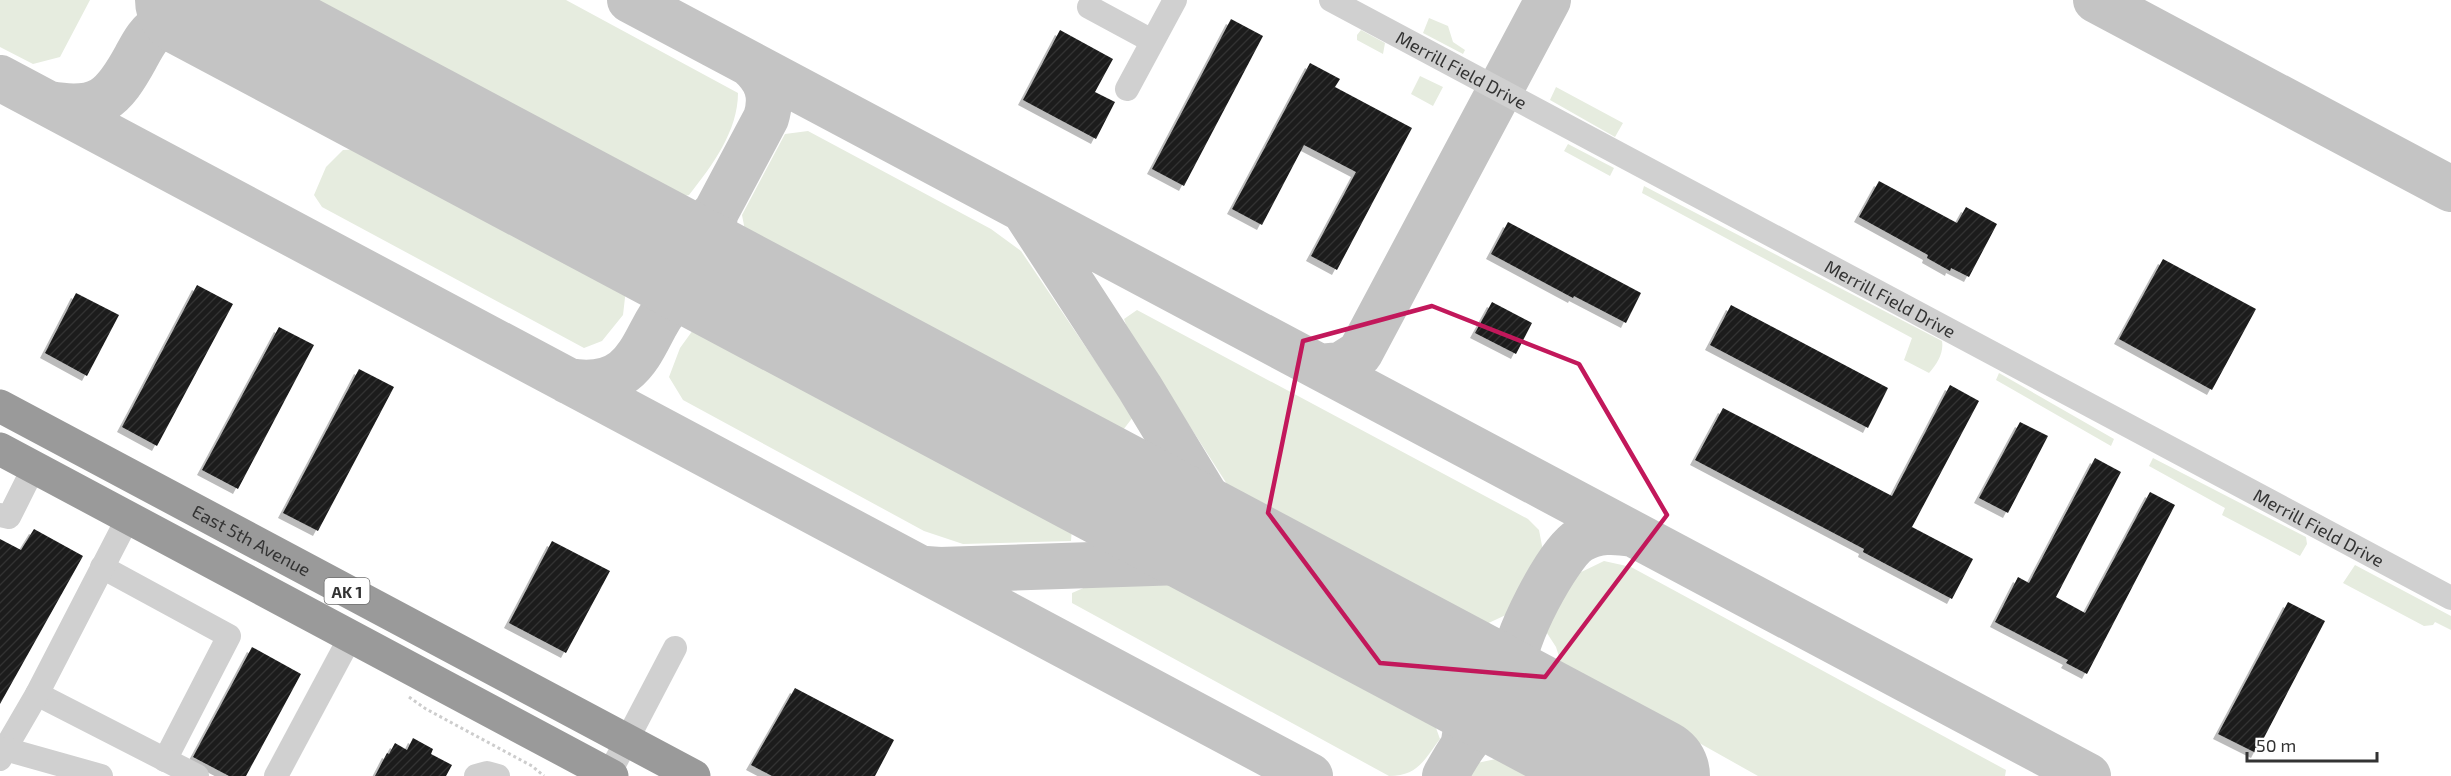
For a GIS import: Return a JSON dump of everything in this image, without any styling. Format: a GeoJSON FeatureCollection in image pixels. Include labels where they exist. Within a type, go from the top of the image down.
{"type":"FeatureCollection","features":[{"type":"Feature","properties":{"kind":"highway","name":"East 5th Avenue"},"geometry":{"type":"LineString","coordinates":[[0,406],[694,776]]}},
{"type":"Feature","properties":{"kind":"highway","name":"AK 1"},"geometry":{"type":"LineString","coordinates":[[0,449],[610,775]]}},
{"type":"Feature","properties":{"kind":"street"},"geometry":{"type":"LineString","coordinates":[[1127,88],[1174,0]]}},
{"type":"Feature","properties":{"kind":"street","name":"Merrill Field Drive"},"geometry":{"type":"LineString","coordinates":[[1331,0],[2451,598]]}},
{"type":"Feature","properties":{"kind":"street"},"geometry":{"type":"LineString","coordinates":[[1089,7],[1152,41]]}},
{"type":"Feature","properties":{"kind":"street"},"geometry":{"type":"LineString","coordinates":[[0,515],[9,517],[34,467]]}},
{"type":"Feature","properties":{"kind":"street"},"geometry":{"type":"LineString","coordinates":[[101,776],[2,752],[38,694],[128,518]]}},
{"type":"Feature","properties":{"kind":"street"},"geometry":{"type":"LineString","coordinates":[[102,567],[229,636],[165,760]]}},
{"type":"Feature","properties":{"kind":"street"},"geometry":{"type":"LineString","coordinates":[[276,776],[351,636]]}},
{"type":"Feature","properties":{"kind":"street"},"geometry":{"type":"LineString","coordinates":[[610,775],[675,648]]}},
{"type":"Feature","properties":{"kind":"street"},"geometry":{"type":"LineString","coordinates":[[38,694],[197,776]]}},
{"type":"Feature","properties":{"kind":"street"},"geometry":{"type":"LineString","coordinates":[[476,776],[487,773],[498,776]]}},
{"type":"Feature","properties":{"kind":"highlighted area"},"geometry":{"type":"Polygon","coordinates":[[[1432,306],[1579,364],[1667,515],[1545,677],[1380,663],[1268,513],[1303,341],[1432,306]]]}},
{"type":"Feature","properties":{"kind":"shaded area"},"geometry":{"type":"Polygon","coordinates":[[[0,0],[90,0],[60,57],[33,64],[0,47],[0,0]]]}},
{"type":"Feature","properties":{"kind":"shaded area"},"geometry":{"type":"Polygon","coordinates":[[[300,0],[566,0],[738,93],[734,121],[715,160],[689,195],[665,201],[300,0]]]}},
{"type":"Feature","properties":{"kind":"shaded area"},"geometry":{"type":"Polygon","coordinates":[[[1429,18],[1448,26],[1453,42],[1465,50],[1463,54],[1423,33],[1429,18]]]}},
{"type":"Feature","properties":{"kind":"shaded area"},"geometry":{"type":"Polygon","coordinates":[[[1361,30],[1385,43],[1383,54],[1357,40],[1357,35],[1361,30]]]}},
{"type":"Feature","properties":{"kind":"shaded area"},"geometry":{"type":"Polygon","coordinates":[[[1420,76],[1443,87],[1433,106],[1411,94],[1420,76]]]}},
{"type":"Feature","properties":{"kind":"shaded area"},"geometry":{"type":"Polygon","coordinates":[[[1556,87],[1623,123],[1615,137],[1550,100],[1556,87]]]}},
{"type":"Feature","properties":{"kind":"shaded area"},"geometry":{"type":"Polygon","coordinates":[[[808,131],[991,229],[1021,251],[1133,417],[1120,434],[746,236],[742,215],[785,134],[808,131]]]}},
{"type":"Feature","properties":{"kind":"shaded area"},"geometry":{"type":"Polygon","coordinates":[[[1568,144],[1614,168],[1610,176],[1564,151],[1568,144]]]}},
{"type":"Feature","properties":{"kind":"shaded area"},"geometry":{"type":"Polygon","coordinates":[[[367,149],[612,274],[626,289],[623,315],[602,341],[584,348],[322,207],[314,195],[326,167],[343,150],[367,149]]]}},
{"type":"Feature","properties":{"kind":"shaded area"},"geometry":{"type":"Polygon","coordinates":[[[1644,186],[1942,341],[1942,350],[1937,362],[1929,373],[1904,360],[1912,338],[1642,193],[1644,186]]]}},
{"type":"Feature","properties":{"kind":"shaded area"},"geometry":{"type":"Polygon","coordinates":[[[1137,310],[1528,519],[1539,530],[1543,551],[1508,614],[1482,626],[1234,495],[1128,330],[1124,319],[1137,310]]]}},
{"type":"Feature","properties":{"kind":"shaded area"},"geometry":{"type":"Polygon","coordinates":[[[693,330],[711,330],[1072,528],[1071,541],[963,544],[924,531],[683,400],[669,377],[680,348],[693,330]]]}},
{"type":"Feature","properties":{"kind":"shaded area"},"geometry":{"type":"Polygon","coordinates":[[[1999,373],[2114,439],[2111,446],[1996,380],[1999,373]]]}},
{"type":"Feature","properties":{"kind":"shaded area"},"geometry":{"type":"Polygon","coordinates":[[[2153,458],[2306,537],[2307,544],[2300,556],[2222,515],[2225,508],[2149,466],[2153,458]]]}},
{"type":"Feature","properties":{"kind":"shaded area"},"geometry":{"type":"Polygon","coordinates":[[[1604,561],[1631,567],[2006,770],[2005,776],[1758,776],[1562,666],[1556,647],[1545,630],[1573,576],[1604,561]]]}},
{"type":"Feature","properties":{"kind":"shaded area"},"geometry":{"type":"Polygon","coordinates":[[[2355,565],[2451,616],[2451,630],[2435,622],[2433,625],[2424,626],[2343,583],[2355,565]]]}},
{"type":"Feature","properties":{"kind":"shaded area"},"geometry":{"type":"Polygon","coordinates":[[[1178,585],[1197,588],[1431,714],[1440,739],[1414,770],[1389,776],[1072,603],[1072,593],[1088,586],[1178,585]]]}},
{"type":"Feature","properties":{"kind":"shaded area"},"geometry":{"type":"Polygon","coordinates":[[[1510,756],[1547,776],[1471,776],[1477,763],[1510,756]]]}},
{"type":"Feature","properties":{"kind":"building"},"geometry":{"type":"Polygon","coordinates":[[[1231,19],[1263,36],[1184,186],[1152,169],[1231,19]]]}},
{"type":"Feature","properties":{"kind":"building"},"geometry":{"type":"Polygon","coordinates":[[[1060,30],[1113,59],[1095,92],[1115,102],[1096,139],[1023,100],[1060,30]]]}},
{"type":"Feature","properties":{"kind":"building"},"geometry":{"type":"Polygon","coordinates":[[[1310,63],[1340,79],[1335,87],[1412,128],[1337,270],[1311,256],[1356,172],[1304,145],[1262,225],[1232,209],[1310,63]]]}},
{"type":"Feature","properties":{"kind":"building"},"geometry":{"type":"Polygon","coordinates":[[[1879,181],[1957,223],[1966,207],[1997,224],[1969,277],[1951,268],[1950,271],[1927,258],[1928,255],[1859,217],[1879,181]]]}},
{"type":"Feature","properties":{"kind":"building"},"geometry":{"type":"Polygon","coordinates":[[[1508,222],[1641,293],[1626,323],[1574,296],[1573,298],[1491,254],[1508,222]]]}},
{"type":"Feature","properties":{"kind":"building"},"geometry":{"type":"Polygon","coordinates":[[[2163,259],[2256,309],[2212,390],[2119,339],[2163,259]]]}},
{"type":"Feature","properties":{"kind":"building"},"geometry":{"type":"Polygon","coordinates":[[[197,285],[233,304],[157,446],[122,427],[197,285]]]}},
{"type":"Feature","properties":{"kind":"building"},"geometry":{"type":"Polygon","coordinates":[[[76,293],[119,315],[87,376],[45,353],[76,293]]]}},
{"type":"Feature","properties":{"kind":"building"},"geometry":{"type":"Polygon","coordinates":[[[1492,302],[1532,323],[1516,354],[1475,333],[1492,302]]]}},
{"type":"Feature","properties":{"kind":"building"},"geometry":{"type":"Polygon","coordinates":[[[1731,305],[1888,388],[1868,428],[1710,345],[1731,305]]]}},
{"type":"Feature","properties":{"kind":"building"},"geometry":{"type":"Polygon","coordinates":[[[279,327],[314,345],[238,489],[202,470],[279,327]]]}},
{"type":"Feature","properties":{"kind":"building"},"geometry":{"type":"Polygon","coordinates":[[[359,369],[394,387],[318,531],[283,513],[359,369]]]}},
{"type":"Feature","properties":{"kind":"building"},"geometry":{"type":"Polygon","coordinates":[[[1950,385],[1979,401],[1912,527],[1973,559],[1952,599],[1863,552],[1864,549],[1695,460],[1723,408],[1892,496],[1950,385]]]}},
{"type":"Feature","properties":{"kind":"building"},"geometry":{"type":"Polygon","coordinates":[[[2020,422],[2048,436],[2008,513],[1979,498],[2020,422]]]}},
{"type":"Feature","properties":{"kind":"building"},"geometry":{"type":"Polygon","coordinates":[[[2095,458],[2121,472],[2056,597],[2085,613],[2150,492],[2175,505],[2087,674],[2066,663],[2068,660],[1995,622],[2018,577],[2029,583],[2095,458]]]}},
{"type":"Feature","properties":{"kind":"building"},"geometry":{"type":"Polygon","coordinates":[[[34,529],[83,556],[0,704],[0,539],[21,550],[34,529]]]}},
{"type":"Feature","properties":{"kind":"building"},"geometry":{"type":"Polygon","coordinates":[[[552,541],[610,571],[566,653],[509,623],[552,541]]]}},
{"type":"Feature","properties":{"kind":"building"},"geometry":{"type":"Polygon","coordinates":[[[2288,602],[2325,621],[2256,753],[2218,734],[2288,602]]]}},
{"type":"Feature","properties":{"kind":"building"},"geometry":{"type":"Polygon","coordinates":[[[252,647],[301,674],[246,776],[229,776],[193,757],[252,647]]]}},
{"type":"Feature","properties":{"kind":"building"},"geometry":{"type":"Polygon","coordinates":[[[795,688],[894,740],[875,776],[772,776],[751,765],[795,688]]]}},
{"type":"Feature","properties":{"kind":"building"},"geometry":{"type":"Polygon","coordinates":[[[413,738],[433,749],[431,754],[452,765],[446,776],[375,776],[395,743],[407,750],[413,738]]]}},
{"type":"Feature","properties":{"kind":"taxiway"},"geometry":{"type":"LineString","coordinates":[[630,0],[2088,776]]}},
{"type":"Feature","properties":{"kind":"taxiway"},"geometry":{"type":"LineString","coordinates":[[1320,367],[1341,365],[1360,353],[1548,0]]}},
{"type":"Feature","properties":{"kind":"taxiway"},"geometry":{"type":"LineString","coordinates":[[2096,0],[2451,189]]}},
{"type":"Feature","properties":{"kind":"taxiway"},"geometry":{"type":"LineString","coordinates":[[49,104],[80,106],[103,100],[120,83],[150,35],[162,25],[187,18],[230,19]]}},
{"type":"Feature","properties":{"kind":"taxiway"},"geometry":{"type":"LineString","coordinates":[[748,295],[719,265],[714,255],[711,232],[716,212],[766,118],[768,110],[767,88],[761,76],[750,64]]}},
{"type":"Feature","properties":{"kind":"taxiway"},"geometry":{"type":"LineString","coordinates":[[0,78],[1310,776]]}},
{"type":"Feature","properties":{"kind":"taxiway"},"geometry":{"type":"LineString","coordinates":[[635,235],[659,238],[680,237],[698,228],[716,212]]}},
{"type":"Feature","properties":{"kind":"taxiway"},"geometry":{"type":"LineString","coordinates":[[1026,213],[1140,388],[1226,530],[1271,574]]}},
{"type":"Feature","properties":{"kind":"taxiway"},"geometry":{"type":"LineString","coordinates":[[568,381],[598,382],[620,374],[635,360],[667,307],[681,294],[708,288],[748,295]]}},
{"type":"Feature","properties":{"kind":"taxiway"},"geometry":{"type":"LineString","coordinates":[[1543,719],[1521,690],[1514,668],[1515,656],[1528,620],[1560,562],[1580,540],[1593,534],[1606,532],[1633,534]]}},
{"type":"Feature","properties":{"kind":"taxiway"},"geometry":{"type":"LineString","coordinates":[[926,569],[1213,561],[1270,573]]}},
{"type":"Feature","properties":{"kind":"taxiway"},"geometry":{"type":"LineString","coordinates":[[1431,659],[1450,677],[1462,694],[1467,715],[1464,742]]}},
{"type":"Feature","properties":{"kind":"taxiway"},"geometry":{"type":"LineString","coordinates":[[1445,776],[1463,746],[1482,725],[1507,716],[1543,719]]}},
{"type":"Feature","properties":{"kind":"runway"},"geometry":{"type":"LineString","coordinates":[[194,0],[1651,776]]}}]}
